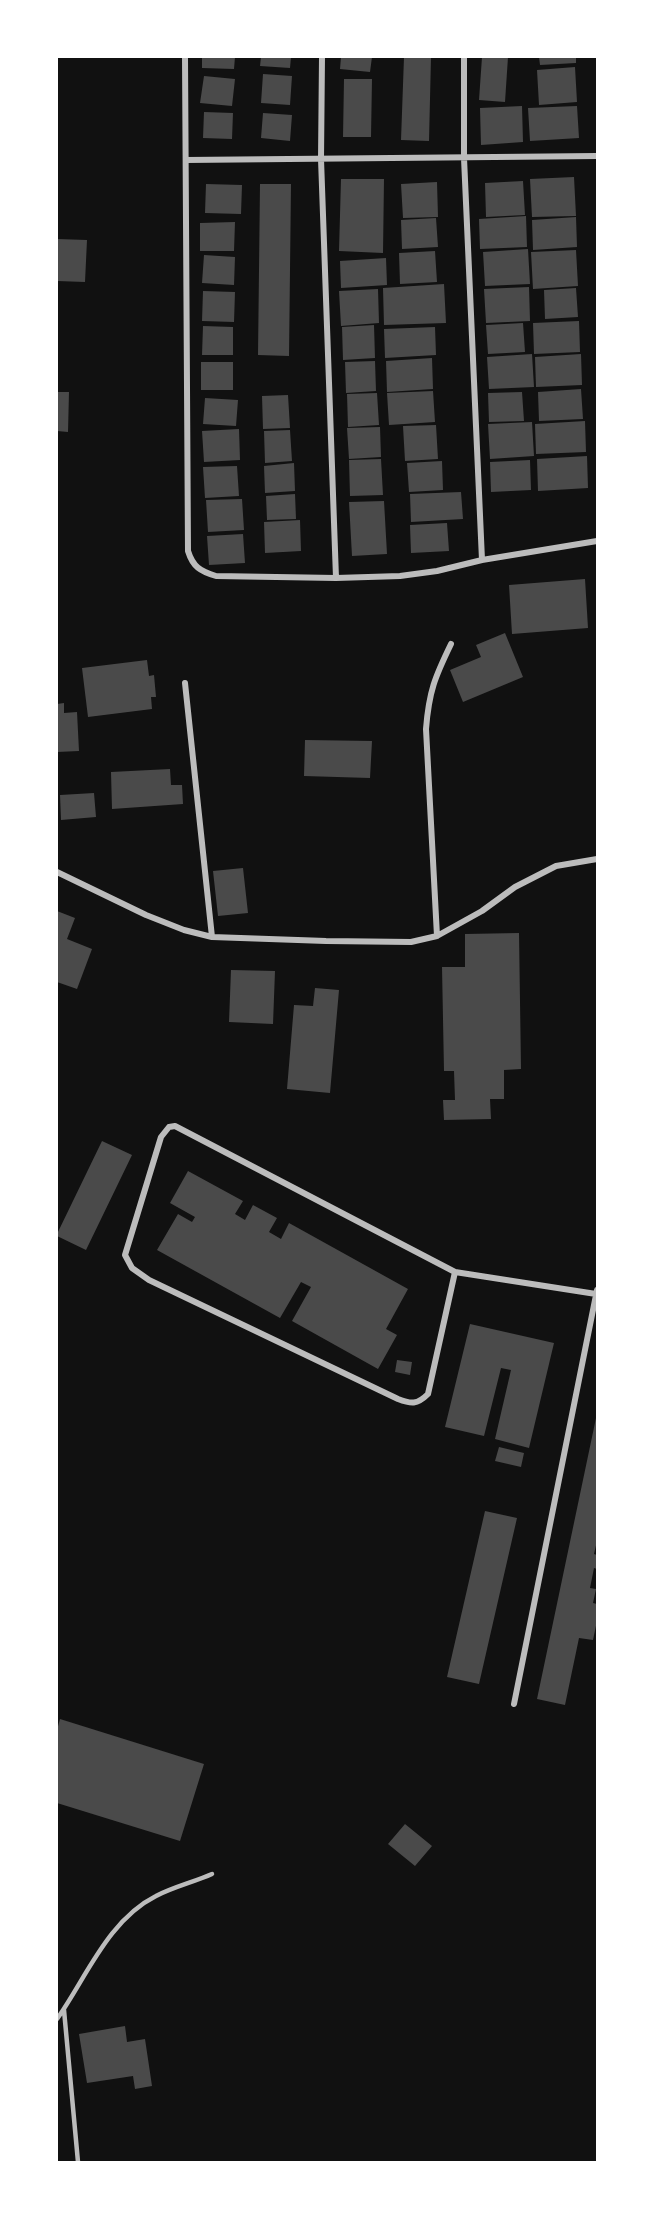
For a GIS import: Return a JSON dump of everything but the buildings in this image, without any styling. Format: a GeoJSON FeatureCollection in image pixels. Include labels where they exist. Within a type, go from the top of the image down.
{"type":"FeatureCollection","features":[{"type":"Feature","properties":{"kind":"street"},"geometry":{"type":"LineString","coordinates":[[184,57],[188,551],[192,564],[201,571],[216,576],[336,578],[400,576],[437,571],[482,560],[597,542]]}},
{"type":"Feature","properties":{"kind":"street"},"geometry":{"type":"LineString","coordinates":[[322,57],[321,159],[336,578]]}},
{"type":"Feature","properties":{"kind":"street"},"geometry":{"type":"LineString","coordinates":[[464,57],[464,158],[482,560]]}},
{"type":"Feature","properties":{"kind":"street"},"geometry":{"type":"LineString","coordinates":[[186,160],[597,156]]}},
{"type":"Feature","properties":{"kind":"street"},"geometry":{"type":"LineString","coordinates":[[437,936],[426,729],[433,680],[451,644]]}},
{"type":"Feature","properties":{"kind":"street"},"geometry":{"type":"LineString","coordinates":[[185,682],[212,937]]}},
{"type":"Feature","properties":{"kind":"street"},"geometry":{"type":"LineString","coordinates":[[57,872],[146,915],[184,930],[212,937],[411,942],[437,936],[482,910],[515,887],[556,866],[597,859]]}},
{"type":"Feature","properties":{"kind":"street"},"geometry":{"type":"LineString","coordinates":[[455,1272],[428,1394],[421,1402],[411,1404],[398,1400],[149,1280],[132,1268],[125,1255],[161,1137],[169,1127],[175,1125],[455,1272],[597,1292],[514,1704]]}},
{"type":"Feature","properties":{"kind":"lane"},"geometry":{"type":"LineString","coordinates":[[57,2019],[110,1937],[133,1912],[154,1897],[212,1874]]}},
{"type":"Feature","properties":{"kind":"lane"},"geometry":{"type":"LineString","coordinates":[[63,2010],[78,2162]]}}]}
